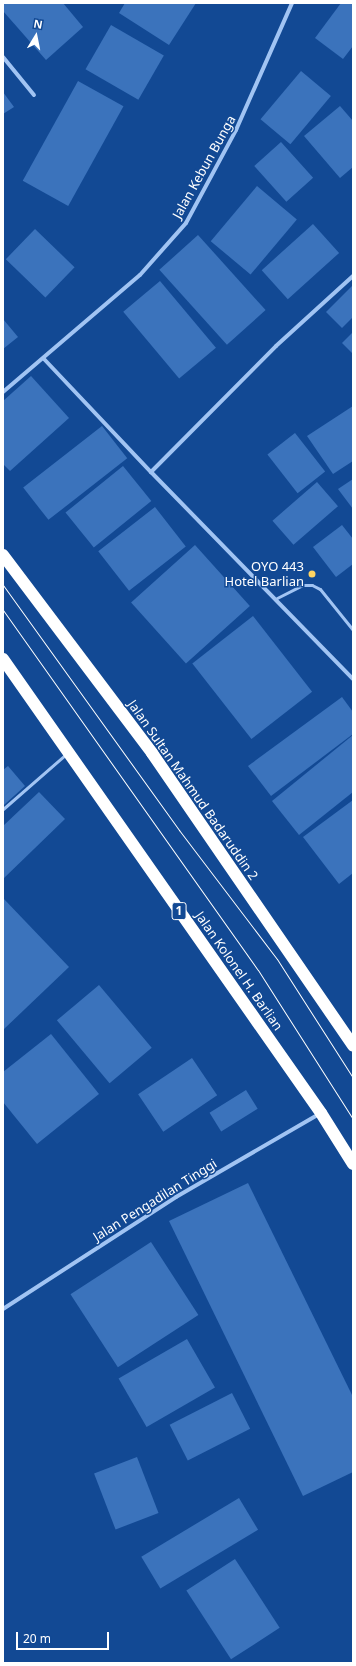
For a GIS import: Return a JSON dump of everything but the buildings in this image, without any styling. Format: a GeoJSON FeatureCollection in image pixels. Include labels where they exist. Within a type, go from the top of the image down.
{"type":"FeatureCollection","features":[{"type":"Feature","properties":{"kind":"highway","name":"Jalan Sultan Mahmud Badaruddin 2"},"geometry":{"type":"LineString","coordinates":[[3,555],[152,753],[353,1046]]}},
{"type":"Feature","properties":{"kind":"highway","name":"Jalan Kolonel H. Barlian"},"geometry":{"type":"LineString","coordinates":[[3,659],[322,1113],[353,1164]]}},
{"type":"Feature","properties":{"kind":"street","name":"Jalan Kebun Bunga"},"geometry":{"type":"LineString","coordinates":[[3,392],[44,359],[140,275],[186,223],[236,130],[292,3]]}},
{"type":"Feature","properties":{"kind":"street"},"geometry":{"type":"LineString","coordinates":[[3,57],[34,95]]}},
{"type":"Feature","properties":{"kind":"street"},"geometry":{"type":"LineString","coordinates":[[151,472],[276,346],[353,276]]}},
{"type":"Feature","properties":{"kind":"street"},"geometry":{"type":"LineString","coordinates":[[44,359],[230,554],[277,598],[353,679]]}},
{"type":"Feature","properties":{"kind":"street","name":"Jalan Pengadilan Tinggi"},"geometry":{"type":"LineString","coordinates":[[3,1309],[176,1197],[322,1113]]}},
{"type":"Feature","properties":{"kind":"lane"},"geometry":{"type":"LineString","coordinates":[[277,598],[303,585],[312,585],[320,589],[353,630]]}},
{"type":"Feature","properties":{"kind":"lane"},"geometry":{"type":"LineString","coordinates":[[3,808],[68,752]]}},
{"type":"Feature","properties":{"kind":"tram line"},"geometry":{"type":"LineString","coordinates":[[3,585],[179,830],[277,959],[353,1078]]}},
{"type":"Feature","properties":{"kind":"tram line"},"geometry":{"type":"LineString","coordinates":[[3,610],[258,970],[353,1119]]}},
{"type":"Feature","properties":{"kind":"place","name":"OYO 443 Hotel Barlian"},"geometry":{"type":"Point","coordinates":[312,574]}}]}
